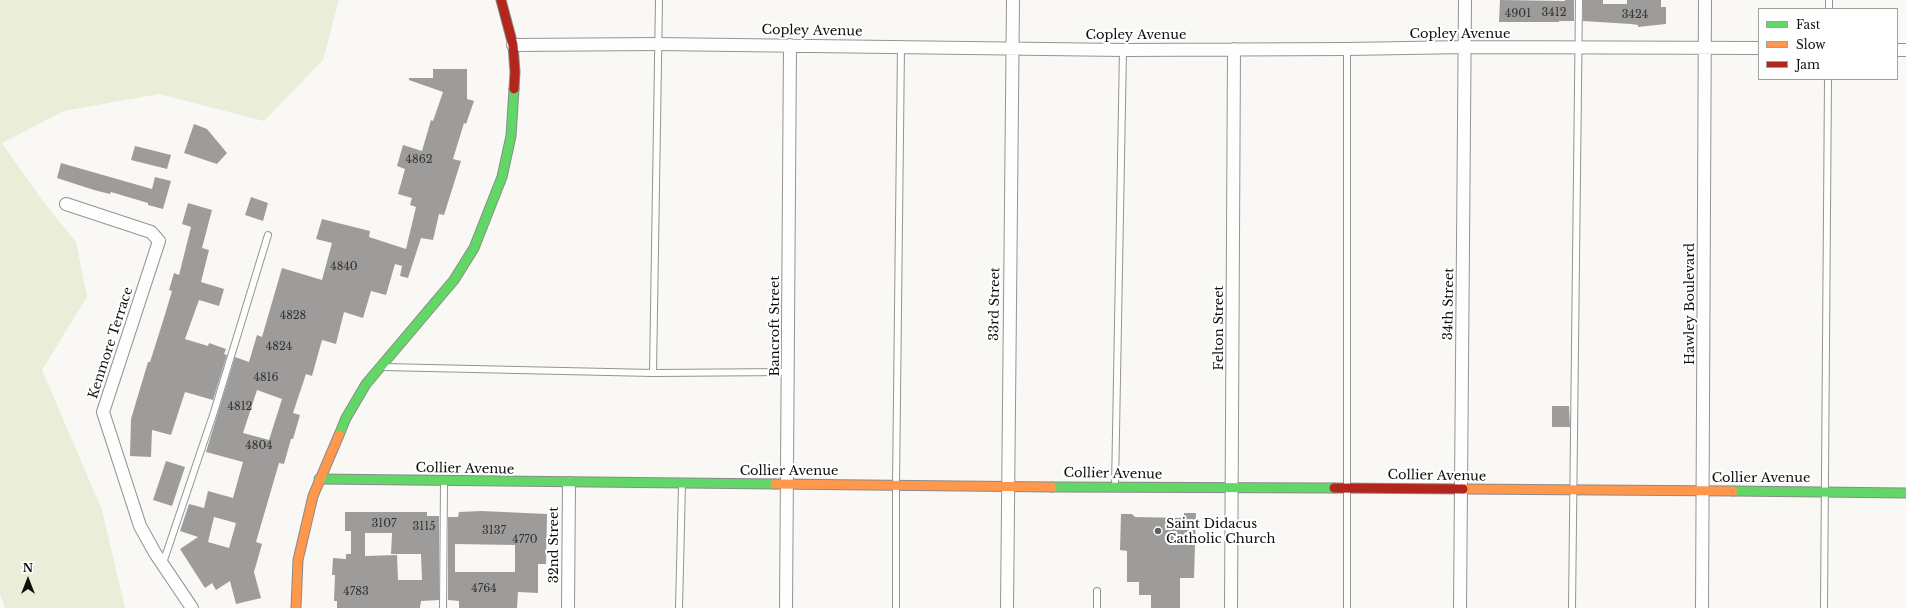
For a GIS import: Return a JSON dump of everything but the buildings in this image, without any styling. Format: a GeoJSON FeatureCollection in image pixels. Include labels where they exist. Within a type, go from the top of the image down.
{"type":"FeatureCollection","features":[{"type":"Feature","properties":{"kind":"street"},"geometry":{"type":"LineString","coordinates":[[296,608],[298,560],[313,496],[346,418],[366,384],[454,280],[477,241],[502,177],[512,136],[515,72],[513,45],[501,0]]}},
{"type":"Feature","properties":{"kind":"street","name":"33rd Street"},"geometry":{"type":"LineString","coordinates":[[1007,608],[1007,486],[1013,0]]}},
{"type":"Feature","properties":{"kind":"street","name":"34th Street"},"geometry":{"type":"LineString","coordinates":[[1460,608],[1465,0]]}},
{"type":"Feature","properties":{"kind":"street","name":"Hawley Boulevard"},"geometry":{"type":"LineString","coordinates":[[1702,608],[1705,0]]}},
{"type":"Feature","properties":{"kind":"street","name":"Copley Avenue"},"geometry":{"type":"LineString","coordinates":[[513,45],[790,45],[1123,50],[1465,47],[1758,48]]}},
{"type":"Feature","properties":{"kind":"street","name":"Bancroft Street"},"geometry":{"type":"LineString","coordinates":[[786,608],[789,372],[790,45]]}},
{"type":"Feature","properties":{"kind":"street","name":"Felton Street"},"geometry":{"type":"LineString","coordinates":[[1231,608],[1234,49]]}},
{"type":"Feature","properties":{"kind":"street","name":"Kenmore Terrace"},"geometry":{"type":"LineString","coordinates":[[66,204],[151,232],[159,241],[103,412],[140,526],[162,565],[192,608]]}},
{"type":"Feature","properties":{"kind":"street","name":"Collier Avenue"},"geometry":{"type":"LineString","coordinates":[[319,479],[444,482],[1232,489],[1348,488],[1906,492]]}},
{"type":"Feature","properties":{"kind":"street","name":"32nd Street"},"geometry":{"type":"LineString","coordinates":[[568,608],[569,482]]}},
{"type":"Feature","properties":{"kind":"lane"},"geometry":{"type":"LineString","coordinates":[[653,373],[657,44],[659,0]]}},
{"type":"Feature","properties":{"kind":"lane"},"geometry":{"type":"LineString","coordinates":[[1572,608],[1579,0]]}},
{"type":"Feature","properties":{"kind":"lane"},"geometry":{"type":"LineString","coordinates":[[896,608],[901,46]]}},
{"type":"Feature","properties":{"kind":"lane"},"geometry":{"type":"LineString","coordinates":[[1347,49],[1347,608]]}},
{"type":"Feature","properties":{"kind":"lane"},"geometry":{"type":"LineString","coordinates":[[1115,487],[1123,50]]}},
{"type":"Feature","properties":{"kind":"lane"},"geometry":{"type":"LineString","coordinates":[[1824,608],[1828,80]]}},
{"type":"Feature","properties":{"kind":"lane"},"geometry":{"type":"LineString","coordinates":[[162,565],[214,412],[268,235]]}},
{"type":"Feature","properties":{"kind":"lane"},"geometry":{"type":"LineString","coordinates":[[380,367],[653,373],[789,372]]}},
{"type":"Feature","properties":{"kind":"lane"},"geometry":{"type":"LineString","coordinates":[[443,608],[444,482]]}},
{"type":"Feature","properties":{"kind":"lane"},"geometry":{"type":"LineString","coordinates":[[679,608],[682,484]]}},
{"type":"Feature","properties":{"kind":"lane"},"geometry":{"type":"LineString","coordinates":[[1097,591],[1097,608]]}},
{"type":"Feature","properties":{"kind":"green space"},"geometry":{"type":"Polygon","coordinates":[[[0,0],[339,0],[323,60],[264,121],[159,94],[64,111],[2,143],[42,200],[76,242],[87,297],[42,370],[102,510],[125,608],[5,608],[0,594],[0,0]]]}},
{"type":"Feature","properties":{"kind":"traffic: fast"},"geometry":{"type":"LineString","coordinates":[[339,435],[346,418],[366,384],[454,280],[474,248],[502,177],[511,136],[514,89]]}},
{"type":"Feature","properties":{"kind":"traffic: fast"},"geometry":{"type":"LineString","coordinates":[[319,479],[775,484]]}},
{"type":"Feature","properties":{"kind":"traffic: fast"},"geometry":{"type":"LineString","coordinates":[[1052,487],[1334,488]]}},
{"type":"Feature","properties":{"kind":"traffic: fast"},"geometry":{"type":"LineString","coordinates":[[1733,491],[1906,493]]}},
{"type":"Feature","properties":{"kind":"traffic: slow"},"geometry":{"type":"LineString","coordinates":[[296,608],[298,560],[313,496],[339,435]]}},
{"type":"Feature","properties":{"kind":"traffic: slow"},"geometry":{"type":"LineString","coordinates":[[775,484],[1052,487]]}},
{"type":"Feature","properties":{"kind":"traffic: slow"},"geometry":{"type":"LineString","coordinates":[[1463,489],[1733,491]]}},
{"type":"Feature","properties":{"kind":"traffic: jam"},"geometry":{"type":"LineString","coordinates":[[501,0],[513,45],[515,72],[514,89]]}},
{"type":"Feature","properties":{"kind":"traffic: jam"},"geometry":{"type":"LineString","coordinates":[[1334,488],[1463,489]]}},
{"type":"Feature","properties":{"kind":"place","name":"Saint Didacus Catholic Church"},"geometry":{"type":"Point","coordinates":[1158,531]}}]}
